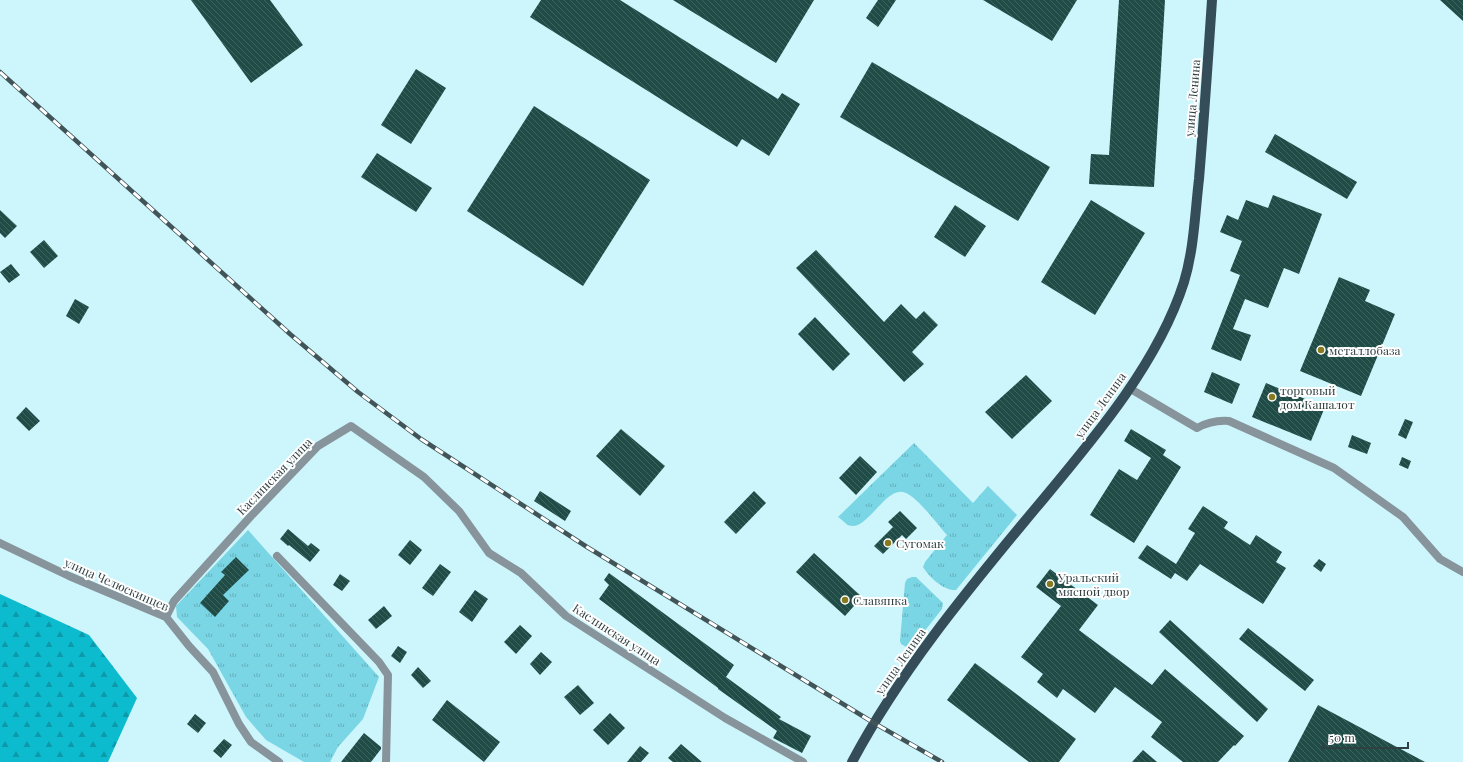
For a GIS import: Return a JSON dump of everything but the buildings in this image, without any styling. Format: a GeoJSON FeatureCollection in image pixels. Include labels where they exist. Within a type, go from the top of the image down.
{"type":"FeatureCollection","features":[{"type":"Feature","properties":{"kind":"main road","name":"улица Ленина"},"geometry":{"type":"LineString","coordinates":[[852,762],[874,723],[909,669],[955,606],[1082,453],[1129,388],[1157,343],[1172,313],[1184,281],[1193,240],[1206,99],[1212,0]]}},
{"type":"Feature","properties":{"kind":"street"},"geometry":{"type":"LineString","coordinates":[[1129,388],[1197,428],[1208,422],[1221,420],[1229,421],[1334,468],[1403,517],[1440,559],[1463,572]]}},
{"type":"Feature","properties":{"kind":"street","name":"Каслинская улица"},"geometry":{"type":"LineString","coordinates":[[166,617],[174,601],[318,446],[351,426],[424,476],[459,510],[489,553],[521,573],[566,616],[725,718],[803,762]]}},
{"type":"Feature","properties":{"kind":"street","name":"улица Челюскинцев"},"geometry":{"type":"LineString","coordinates":[[0,543],[76,579],[166,617],[189,646],[213,672],[239,724],[251,742],[279,762]]}},
{"type":"Feature","properties":{"kind":"street"},"geometry":{"type":"LineString","coordinates":[[278,556],[379,662],[388,675],[386,762]]}},
{"type":"Feature","properties":{"kind":"green space"},"geometry":{"type":"Polygon","coordinates":[[[914,443],[973,503],[988,486],[1017,515],[956,590],[951,590],[937,583],[923,567],[925,562],[947,535],[922,506],[911,496],[906,493],[899,492],[891,495],[869,516],[855,526],[848,525],[838,517],[914,443]]]}},
{"type":"Feature","properties":{"kind":"green space"},"geometry":{"type":"Polygon","coordinates":[[[248,530],[379,677],[363,719],[338,747],[330,762],[304,762],[266,740],[246,717],[208,649],[177,617],[176,606],[248,530]]]}},
{"type":"Feature","properties":{"kind":"green space"},"geometry":{"type":"Polygon","coordinates":[[[916,577],[943,603],[942,609],[912,647],[908,648],[901,644],[900,641],[905,583],[907,579],[916,577]]]}},
{"type":"Feature","properties":{"kind":"green space"},"geometry":{"type":"Polygon","coordinates":[[[0,594],[89,635],[137,698],[108,762],[0,762],[0,594]]]}},
{"type":"Feature","properties":{"kind":"railway"},"geometry":{"type":"LineString","coordinates":[[0,72],[290,334],[358,392],[421,439],[587,547],[874,723],[942,762]]}},
{"type":"Feature","properties":{"kind":"place","name":"металлобаза"},"geometry":{"type":"Point","coordinates":[1321,350]}},
{"type":"Feature","properties":{"kind":"place","name":"торговый дом Кашалот"},"geometry":{"type":"Point","coordinates":[1272,397]}},
{"type":"Feature","properties":{"kind":"place","name":"Сугомак"},"geometry":{"type":"Point","coordinates":[888,543]}},
{"type":"Feature","properties":{"kind":"place","name":"Уральский мясной двор"},"geometry":{"type":"Point","coordinates":[1050,584]}},
{"type":"Feature","properties":{"kind":"place","name":"Славянка"},"geometry":{"type":"Point","coordinates":[845,600]}}]}
